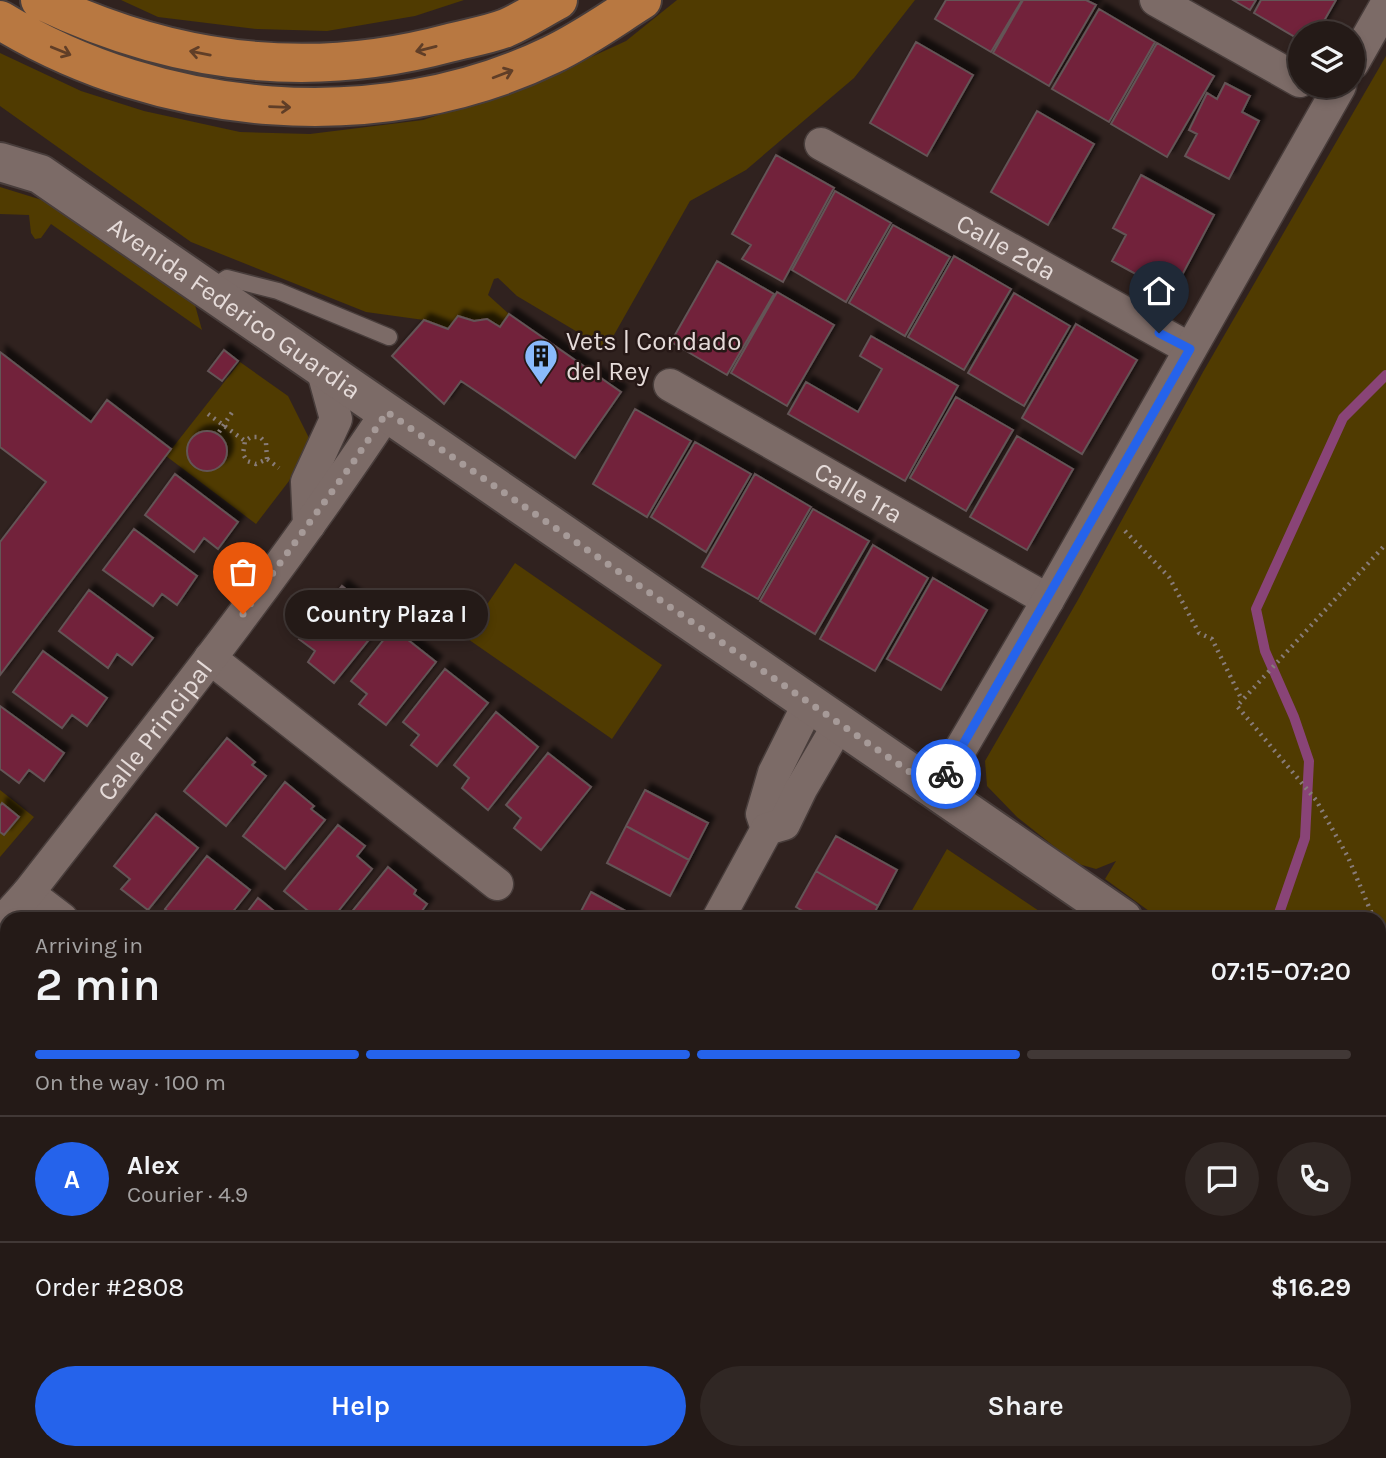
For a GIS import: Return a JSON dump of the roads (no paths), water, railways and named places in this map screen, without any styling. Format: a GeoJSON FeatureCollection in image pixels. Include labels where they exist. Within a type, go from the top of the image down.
{"type":"FeatureCollection","features":[{"type":"Feature","properties":{"kind":"highway"},"geometry":{"type":"LineString","coordinates":[[40,0],[84,21],[158,45],[237,59],[330,64],[417,52],[506,28],[558,0]]}},
{"type":"Feature","properties":{"kind":"highway"},"geometry":{"type":"LineString","coordinates":[[0,20],[32,39],[145,83],[210,99],[268,106],[327,108],[388,102],[485,81],[551,55],[642,0]]}},
{"type":"Feature","properties":{"kind":"street"},"geometry":{"type":"LineString","coordinates":[[1156,0],[1288,74]]}},
{"type":"Feature","properties":{"kind":"street"},"geometry":{"type":"LineString","coordinates":[[1365,42],[1386,5]]}},
{"type":"Feature","properties":{"kind":"street"},"geometry":{"type":"LineString","coordinates":[[936,790],[1048,600],[1190,349],[1323,98]]}},
{"type":"Feature","properties":{"kind":"street","name":"Calle 2da"},"geometry":{"type":"LineString","coordinates":[[821,144],[1190,349]]}},
{"type":"Feature","properties":{"kind":"street","name":"Avenida Federico Guardia"},"geometry":{"type":"LineString","coordinates":[[0,162],[40,174],[1113,912]]}},
{"type":"Feature","properties":{"kind":"street"},"geometry":{"type":"LineString","coordinates":[[309,525],[307,481],[336,419],[322,368]]}},
{"type":"Feature","properties":{"kind":"street","name":"Calle 1ra"},"geometry":{"type":"LineString","coordinates":[[670,384],[1048,600]]}},
{"type":"Feature","properties":{"kind":"street","name":"Calle Principal"},"geometry":{"type":"LineString","coordinates":[[11,912],[210,658],[309,525],[387,412]]}},
{"type":"Feature","properties":{"kind":"street"},"geometry":{"type":"LineString","coordinates":[[210,658],[497,884]]}},
{"type":"Feature","properties":{"kind":"street"},"geometry":{"type":"LineString","coordinates":[[722,912],[768,829],[784,824],[801,789],[824,713]]}},
{"type":"Feature","properties":{"kind":"street"},"geometry":{"type":"LineString","coordinates":[[29,892],[53,912]]}},
{"type":"Feature","properties":{"kind":"lane"},"geometry":{"type":"LineString","coordinates":[[209,290],[227,278],[265,288],[389,337]]}},
{"type":"Feature","properties":{"kind":"waterway"},"geometry":{"type":"LineString","coordinates":[[1279,912],[1305,838],[1309,761],[1294,717],[1265,651],[1256,609],[1343,418],[1386,375]]}},
{"type":"Feature","properties":{"kind":"place","name":"Vets | Condado del Rey"},"geometry":{"type":"Point","coordinates":[541,386]}},
{"type":"Feature","properties":{"kind":"place","name":"Country Plaza I"},"geometry":{"type":"Point","coordinates":[243,614]}}]}
